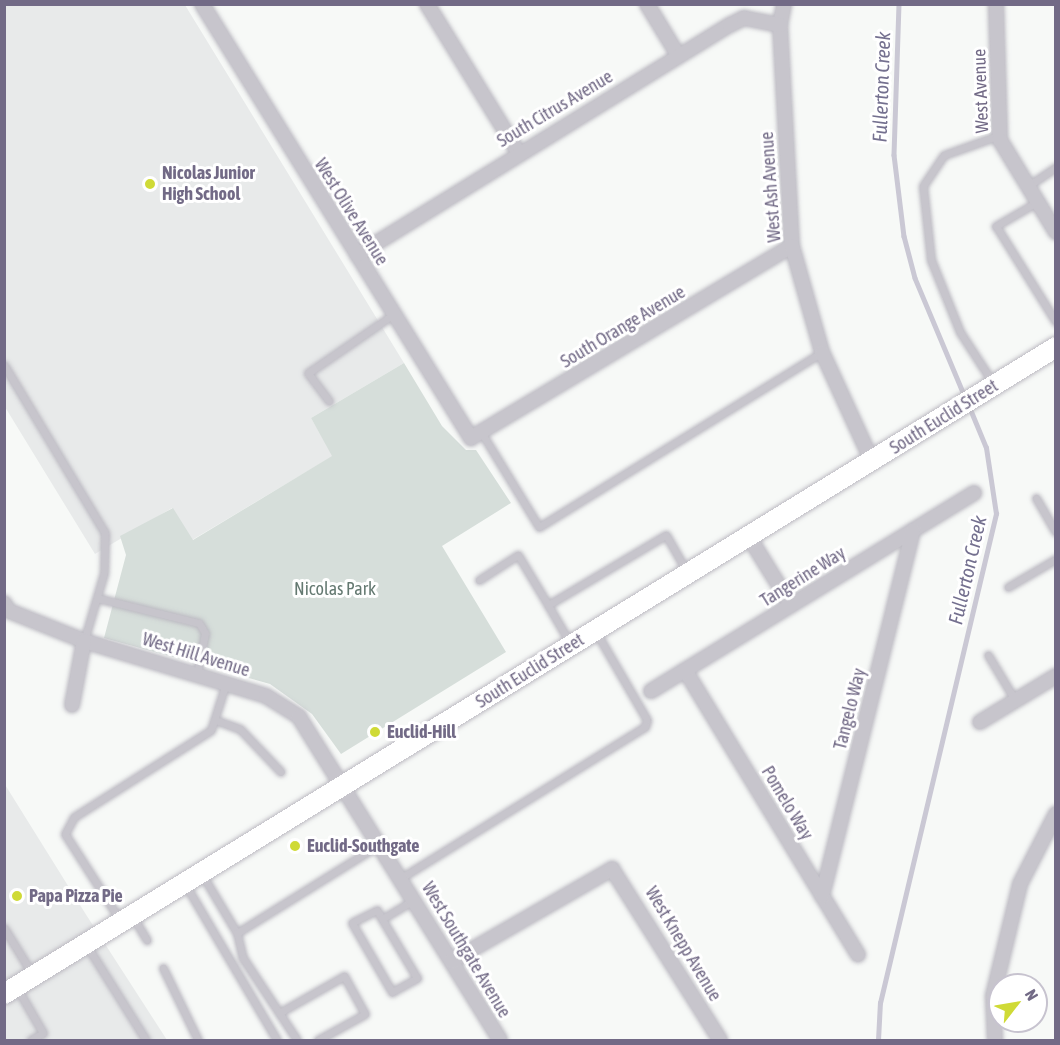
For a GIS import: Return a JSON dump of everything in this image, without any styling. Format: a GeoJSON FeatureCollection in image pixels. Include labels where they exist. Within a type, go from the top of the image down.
{"type":"FeatureCollection","features":[{"type":"Feature","properties":{"kind":"main road","name":"South Euclid Street"},"geometry":{"type":"LineString","coordinates":[[10,991],[1056,347]]}},
{"type":"Feature","properties":{"kind":"street","name":"West Olive Avenue"},"geometry":{"type":"LineString","coordinates":[[202,4],[394,314],[476,435]]}},
{"type":"Feature","properties":{"kind":"street"},"geometry":{"type":"LineString","coordinates":[[427,4],[518,152]]}},
{"type":"Feature","properties":{"kind":"street"},"geometry":{"type":"LineString","coordinates":[[647,4],[678,55]]}},
{"type":"Feature","properties":{"kind":"street","name":"West Ash Avenue"},"geometry":{"type":"LineString","coordinates":[[784,4],[780,25],[792,246],[822,352],[872,461]]}},
{"type":"Feature","properties":{"kind":"street","name":"West Avenue"},"geometry":{"type":"LineString","coordinates":[[996,4],[1000,135],[1056,232]]}},
{"type":"Feature","properties":{"kind":"street","name":"South Citrus Avenue"},"geometry":{"type":"LineString","coordinates":[[357,255],[518,152],[678,55],[744,18],[780,25]]}},
{"type":"Feature","properties":{"kind":"street","name":"South Orange Avenue"},"geometry":{"type":"LineString","coordinates":[[476,435],[792,246]]}},
{"type":"Feature","properties":{"kind":"street","name":"Tangerine Way"},"geometry":{"type":"LineString","coordinates":[[651,691],[974,493]]}},
{"type":"Feature","properties":{"kind":"street","name":"Tangelo Way"},"geometry":{"type":"LineString","coordinates":[[822,896],[913,531]]}},
{"type":"Feature","properties":{"kind":"street"},"geometry":{"type":"LineString","coordinates":[[749,537],[791,605]]}},
{"type":"Feature","properties":{"kind":"street","name":"West Hill Avenue"},"geometry":{"type":"LineString","coordinates":[[4,603],[9,611],[84,641],[266,696],[299,717],[344,785]]}},
{"type":"Feature","properties":{"kind":"street"},"geometry":{"type":"LineString","coordinates":[[72,705],[84,641]]}},
{"type":"Feature","properties":{"kind":"street","name":"Pomelo Way"},"geometry":{"type":"LineString","coordinates":[[685,670],[858,954]]}},
{"type":"Feature","properties":{"kind":"street"},"geometry":{"type":"LineString","coordinates":[[980,722],[1056,676]]}},
{"type":"Feature","properties":{"kind":"street","name":"West Southgate Avenue"},"geometry":{"type":"LineString","coordinates":[[344,785],[500,1041]]}},
{"type":"Feature","properties":{"kind":"street"},"geometry":{"type":"LineString","coordinates":[[995,1041],[993,996],[1020,884],[1056,814]]}},
{"type":"Feature","properties":{"kind":"street","name":"West Knepp Avenue"},"geometry":{"type":"LineString","coordinates":[[452,961],[612,869],[720,1041]]}},
{"type":"Feature","properties":{"kind":"lane"},"geometry":{"type":"LineString","coordinates":[[989,389],[960,332],[931,260],[923,186],[944,155],[1000,135]]}},
{"type":"Feature","properties":{"kind":"lane"},"geometry":{"type":"LineString","coordinates":[[1028,186],[1056,167]]}},
{"type":"Feature","properties":{"kind":"lane"},"geometry":{"type":"LineString","coordinates":[[1037,202],[996,226],[1056,322]]}},
{"type":"Feature","properties":{"kind":"lane"},"geometry":{"type":"LineString","coordinates":[[329,401],[308,373],[394,314]]}},
{"type":"Feature","properties":{"kind":"lane"},"geometry":{"type":"LineString","coordinates":[[476,435],[539,527],[822,352]]}},
{"type":"Feature","properties":{"kind":"lane"},"geometry":{"type":"LineString","coordinates":[[4,365],[105,533],[104,573],[84,641]]}},
{"type":"Feature","properties":{"kind":"lane"},"geometry":{"type":"LineString","coordinates":[[1036,498],[1056,532]]}},
{"type":"Feature","properties":{"kind":"lane"},"geometry":{"type":"LineString","coordinates":[[548,605],[666,535],[688,574]]}},
{"type":"Feature","properties":{"kind":"lane"},"geometry":{"type":"LineString","coordinates":[[479,580],[518,555],[572,646]]}},
{"type":"Feature","properties":{"kind":"lane"},"geometry":{"type":"LineString","coordinates":[[1008,587],[1056,559]]}},
{"type":"Feature","properties":{"kind":"lane"},"geometry":{"type":"LineString","coordinates":[[97,598],[199,623],[205,633],[197,674]]}},
{"type":"Feature","properties":{"kind":"lane"},"geometry":{"type":"LineString","coordinates":[[401,878],[645,727],[647,720],[596,631]]}},
{"type":"Feature","properties":{"kind":"lane"},"geometry":{"type":"LineString","coordinates":[[988,655],[1016,700]]}},
{"type":"Feature","properties":{"kind":"lane"},"geometry":{"type":"LineString","coordinates":[[147,940],[127,919],[65,834],[74,816],[204,736],[218,721],[226,683]]}},
{"type":"Feature","properties":{"kind":"lane"},"geometry":{"type":"LineString","coordinates":[[218,721],[240,729],[281,772]]}},
{"type":"Feature","properties":{"kind":"lane"},"geometry":{"type":"LineString","coordinates":[[237,933],[380,844]]}},
{"type":"Feature","properties":{"kind":"lane"},"geometry":{"type":"LineString","coordinates":[[193,879],[237,933],[243,958],[297,1041]]}},
{"type":"Feature","properties":{"kind":"lane"},"geometry":{"type":"LineString","coordinates":[[193,879],[278,1041]]}},
{"type":"Feature","properties":{"kind":"lane"},"geometry":{"type":"LineString","coordinates":[[382,919],[414,900]]}},
{"type":"Feature","properties":{"kind":"lane"},"geometry":{"type":"LineString","coordinates":[[377,910],[382,919],[417,978],[392,992],[352,923],[377,910]]}},
{"type":"Feature","properties":{"kind":"lane"},"geometry":{"type":"LineString","coordinates":[[4,928],[34,976]]}},
{"type":"Feature","properties":{"kind":"lane"},"geometry":{"type":"LineString","coordinates":[[86,944],[146,1041]]}},
{"type":"Feature","properties":{"kind":"lane"},"geometry":{"type":"LineString","coordinates":[[163,968],[198,1041]]}},
{"type":"Feature","properties":{"kind":"lane"},"geometry":{"type":"LineString","coordinates":[[279,1013],[344,976],[365,1014],[318,1041]]}},
{"type":"Feature","properties":{"kind":"lane"},"geometry":{"type":"LineString","coordinates":[[10,991],[44,1033],[31,1041]]}},
{"type":"Feature","properties":{"kind":"shaded area","name":"Nicolas Junior High School"},"geometry":{"type":"Polygon","coordinates":[[[5,5],[185,5],[404,363],[311,418],[333,456],[192,540],[172,508],[95,554],[5,407],[5,5]]]}},
{"type":"Feature","properties":{"kind":"shaded area"},"geometry":{"type":"Polygon","coordinates":[[[4,783],[85,913],[167,1040],[5,1040],[4,783]]]}},
{"type":"Feature","properties":{"kind":"green space","name":"Nicolas Park"},"geometry":{"type":"Polygon","coordinates":[[[404,363],[442,426],[466,450],[476,450],[511,503],[442,546],[506,652],[341,754],[312,714],[270,684],[104,638],[126,555],[120,536],[173,508],[193,540],[332,456],[311,418],[404,363]]]}},
{"type":"Feature","properties":{"kind":"waterway","name":"Fullerton Creek"},"geometry":{"type":"LineString","coordinates":[[899,4],[894,155],[904,236],[915,278],[965,397]]}},
{"type":"Feature","properties":{"kind":"waterway","name":"Fullerton Creek"},"geometry":{"type":"LineString","coordinates":[[878,1040],[880,1003],[996,514],[986,448],[969,407]]}},
{"type":"Feature","properties":{"kind":"place","name":"Nicolas Junior High School"},"geometry":{"type":"Point","coordinates":[150,184]}},
{"type":"Feature","properties":{"kind":"place","name":"Euclid-Hill"},"geometry":{"type":"Point","coordinates":[375,732]}},
{"type":"Feature","properties":{"kind":"place","name":"Euclid-Southgate"},"geometry":{"type":"Point","coordinates":[295,846]}},
{"type":"Feature","properties":{"kind":"place","name":"Papa Pizza Pie"},"geometry":{"type":"Point","coordinates":[17,896]}}]}
